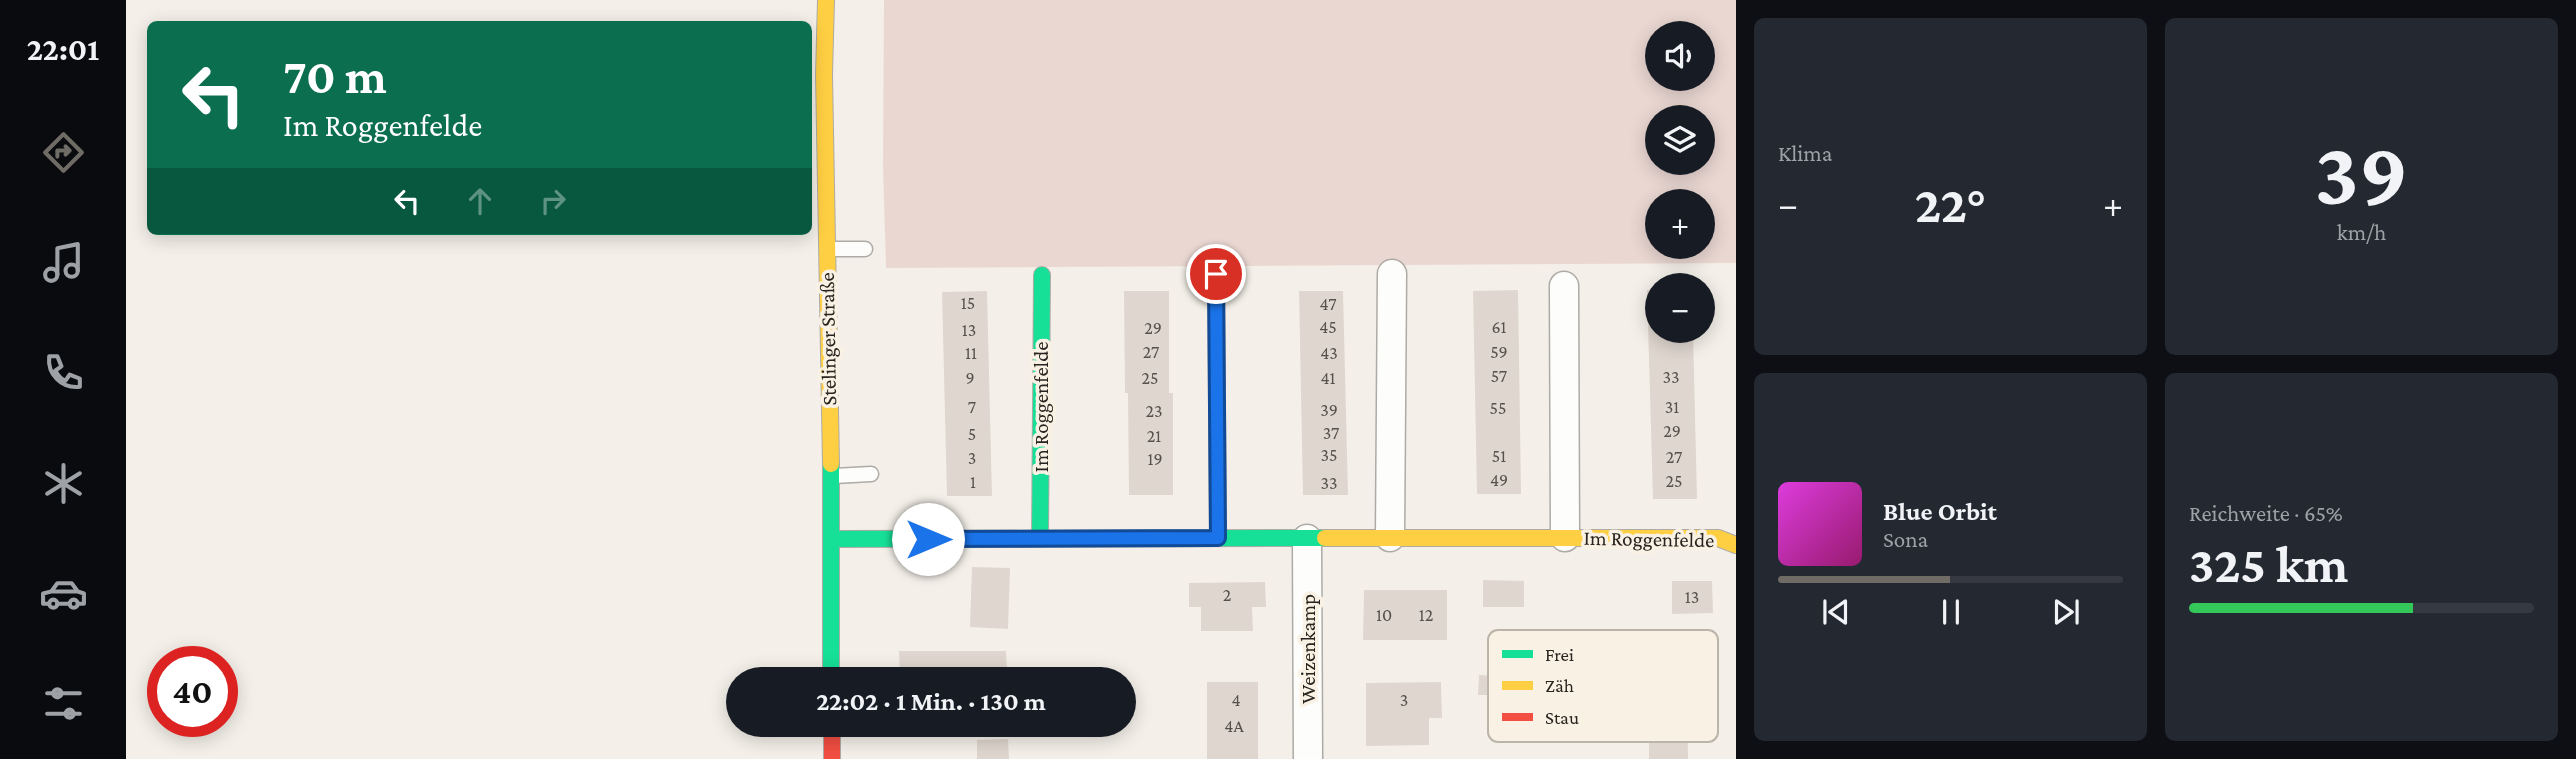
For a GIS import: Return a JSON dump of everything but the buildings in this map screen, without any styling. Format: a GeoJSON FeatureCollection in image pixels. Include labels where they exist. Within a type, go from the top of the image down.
{"type":"FeatureCollection","features":[{"type":"Feature","properties":{"kind":"street","name":"Stelinger Straße"},"geometry":{"type":"LineString","coordinates":[[826,0],[831,667]]}},
{"type":"Feature","properties":{"kind":"street"},"geometry":{"type":"LineString","coordinates":[[1216,274],[1218,538]]}},
{"type":"Feature","properties":{"kind":"street"},"geometry":{"type":"LineString","coordinates":[[1390,537],[1392,274]]}},
{"type":"Feature","properties":{"kind":"street","name":"Im Roggenfelde"},"geometry":{"type":"LineString","coordinates":[[1040,539],[1042,275]]}},
{"type":"Feature","properties":{"kind":"street","name":"Im Roggenfelde"},"geometry":{"type":"LineString","coordinates":[[1564,286],[1565,537]]}},
{"type":"Feature","properties":{"kind":"street","name":"Im Roggenfelde"},"geometry":{"type":"LineString","coordinates":[[831,539],[1565,537],[1718,538],[1735,541]]}},
{"type":"Feature","properties":{"kind":"street","name":"Weizenkamp"},"geometry":{"type":"LineString","coordinates":[[1307,539],[1308,759]]}},
{"type":"Feature","properties":{"kind":"street"},"geometry":{"type":"LineString","coordinates":[[832,737],[832,759]]}},
{"type":"Feature","properties":{"kind":"lane"},"geometry":{"type":"LineString","coordinates":[[826,249],[866,249]]}},
{"type":"Feature","properties":{"kind":"lane"},"geometry":{"type":"LineString","coordinates":[[831,477],[871,474]]}},
{"type":"Feature","properties":{"kind":"shaded area"},"geometry":{"type":"Polygon","coordinates":[[[884,0],[1736,0],[1736,263],[886,268],[883,165],[884,0]]]}},
{"type":"Feature","properties":{"kind":"traffic: fast"},"geometry":{"type":"LineString","coordinates":[[1040,539],[1042,275]]}},
{"type":"Feature","properties":{"kind":"traffic: fast"},"geometry":{"type":"LineString","coordinates":[[831,464],[831,667]]}},
{"type":"Feature","properties":{"kind":"traffic: fast"},"geometry":{"type":"LineString","coordinates":[[831,539],[1325,538]]}},
{"type":"Feature","properties":{"kind":"traffic: slow"},"geometry":{"type":"LineString","coordinates":[[826,0],[824,75],[831,464]]}},
{"type":"Feature","properties":{"kind":"traffic: slow"},"geometry":{"type":"LineString","coordinates":[[1325,538],[1718,538],[1736,545]]}},
{"type":"Feature","properties":{"kind":"traffic: jam"},"geometry":{"type":"LineString","coordinates":[[1216,274],[1218,538]]}},
{"type":"Feature","properties":{"kind":"traffic: jam"},"geometry":{"type":"LineString","coordinates":[[832,737],[832,759]]}},
{"type":"Feature","properties":{"kind":"route"},"geometry":{"type":"LineString","coordinates":[[928,539],[1218,538],[1216,274]]}}]}
